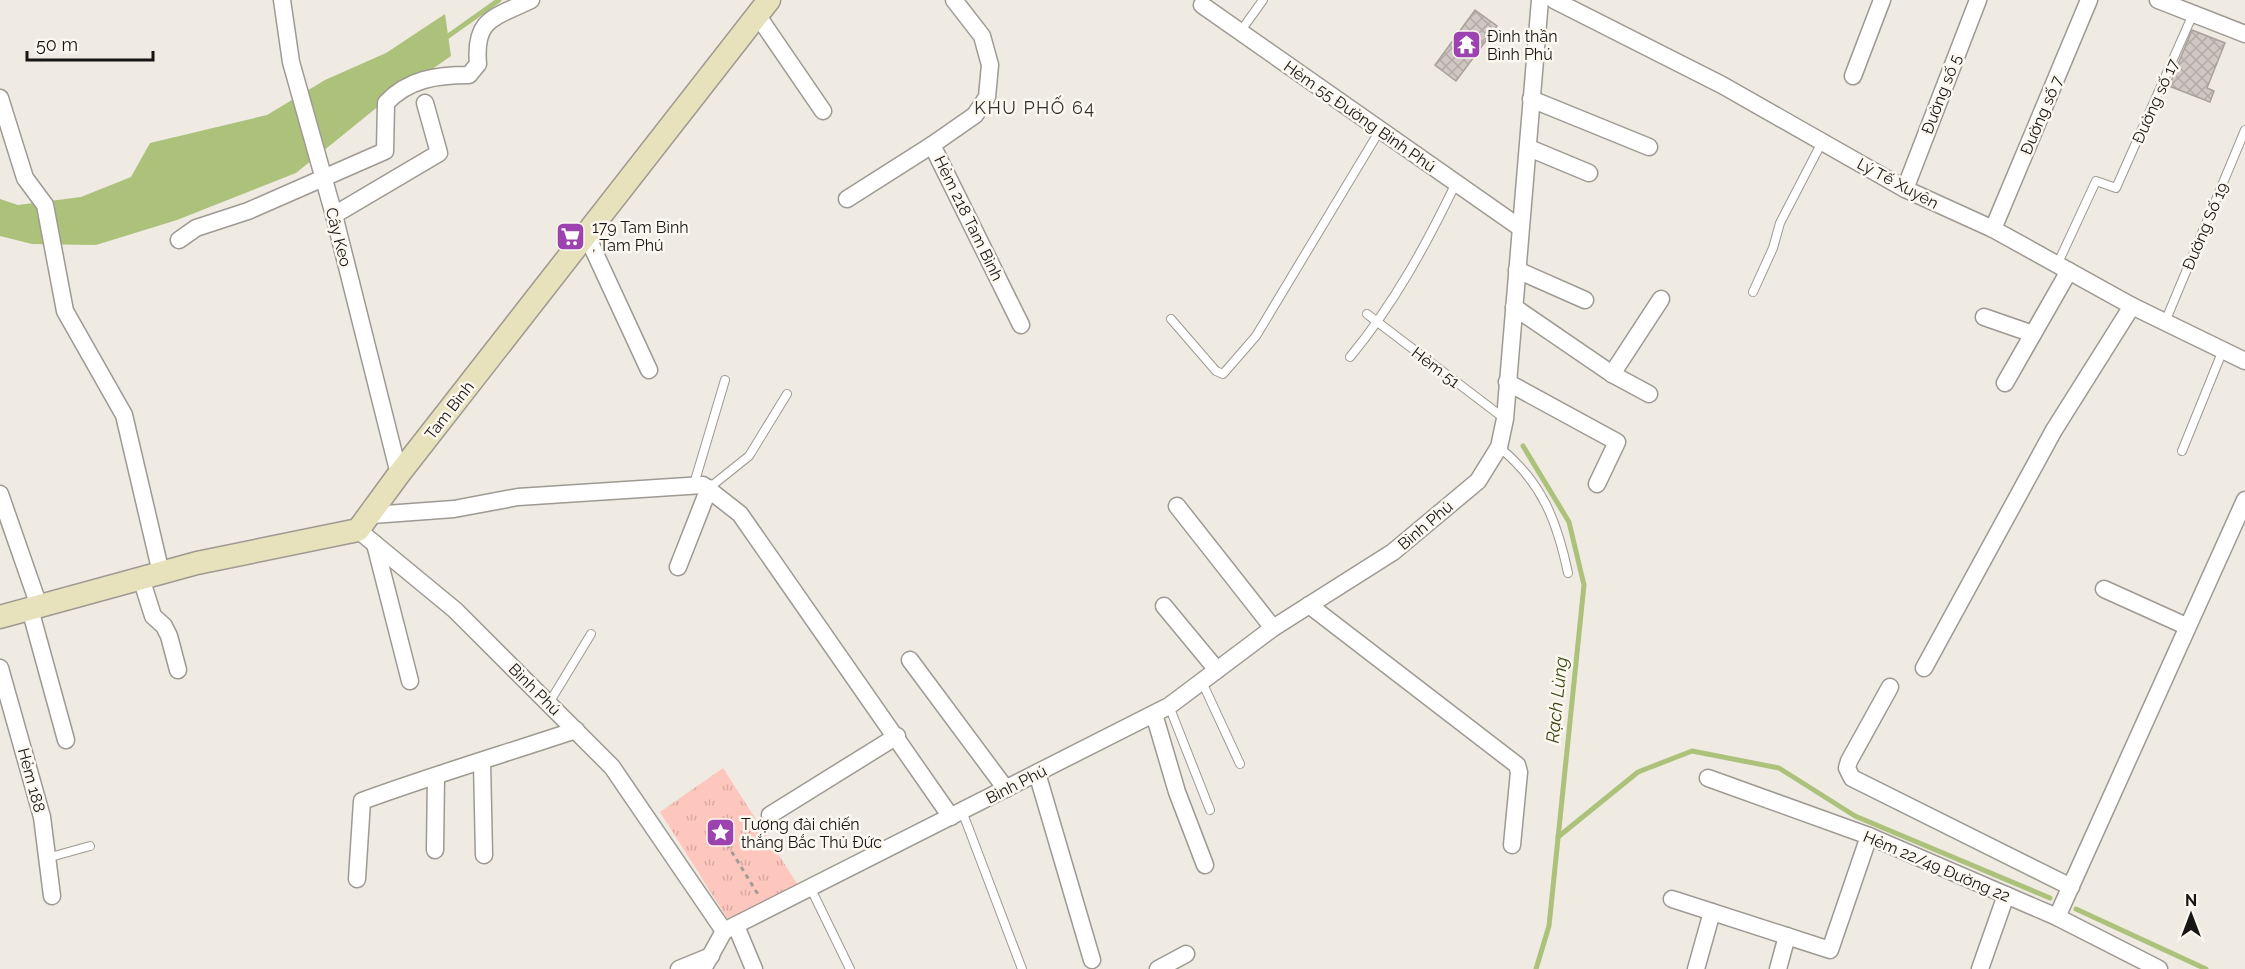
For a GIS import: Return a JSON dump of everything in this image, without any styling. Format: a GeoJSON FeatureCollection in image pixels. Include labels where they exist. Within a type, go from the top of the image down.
{"type":"FeatureCollection","features":[{"type":"Feature","properties":{"kind":"main road","name":"Tam Bình"},"geometry":{"type":"LineString","coordinates":[[368,530],[399,474],[764,8]]}},
{"type":"Feature","properties":{"kind":"main road"},"geometry":{"type":"LineString","coordinates":[[0,617],[197,563],[368,530]]}},
{"type":"Feature","properties":{"kind":"street","name":"Cây Keo"},"geometry":{"type":"LineString","coordinates":[[282,0],[291,62],[334,215],[399,474]]}},
{"type":"Feature","properties":{"kind":"street"},"geometry":{"type":"LineString","coordinates":[[179,240],[196,228],[248,211],[385,151],[386,104],[397,91],[422,78],[469,75],[478,64],[477,45],[481,29],[499,14],[531,0]]}},
{"type":"Feature","properties":{"kind":"street","name":"Hẻm 218 Tam Bình"},"geometry":{"type":"LineString","coordinates":[[954,0],[982,36],[990,65],[987,97],[975,115],[933,145],[1021,325]]}},
{"type":"Feature","properties":{"kind":"street","name":"Bình Phú"},"geometry":{"type":"LineString","coordinates":[[368,530],[455,610],[612,767],[730,929],[1169,706],[1273,628],[1393,552],[1478,481],[1499,447],[1505,420],[1519,227],[1529,148],[1540,0]]}},
{"type":"Feature","properties":{"kind":"street","name":"Lý Tế Xuyên"},"geometry":{"type":"LineString","coordinates":[[1554,0],[1722,85],[1905,189],[1993,229],[2132,306],[2245,361]]}},
{"type":"Feature","properties":{"kind":"street"},"geometry":{"type":"LineString","coordinates":[[1853,76],[1882,0]]}},
{"type":"Feature","properties":{"kind":"street","name":"Đường số 5"},"geometry":{"type":"LineString","coordinates":[[1905,189],[1978,0]]}},
{"type":"Feature","properties":{"kind":"street","name":"Đường số 7"},"geometry":{"type":"LineString","coordinates":[[1993,229],[2089,0]]}},
{"type":"Feature","properties":{"kind":"street"},"geometry":{"type":"LineString","coordinates":[[2158,0],[2245,34]]}},
{"type":"Feature","properties":{"kind":"street","name":"Hẻm 55 Đường Bình Phú"},"geometry":{"type":"LineString","coordinates":[[1202,5],[1519,227]]}},
{"type":"Feature","properties":{"kind":"street"},"geometry":{"type":"LineString","coordinates":[[764,8],[823,111]]}},
{"type":"Feature","properties":{"kind":"street"},"geometry":{"type":"LineString","coordinates":[[0,98],[25,178],[45,205],[65,311],[124,415],[151,576],[153,616],[164,626],[169,636],[178,670]]}},
{"type":"Feature","properties":{"kind":"street"},"geometry":{"type":"LineString","coordinates":[[1531,99],[1649,147]]}},
{"type":"Feature","properties":{"kind":"street"},"geometry":{"type":"LineString","coordinates":[[334,215],[439,153],[425,103]]}},
{"type":"Feature","properties":{"kind":"street"},"geometry":{"type":"LineString","coordinates":[[847,199],[933,145]]}},
{"type":"Feature","properties":{"kind":"street"},"geometry":{"type":"LineString","coordinates":[[1529,148],[1589,173]]}},
{"type":"Feature","properties":{"kind":"street"},"geometry":{"type":"LineString","coordinates":[[587,236],[649,370]]}},
{"type":"Feature","properties":{"kind":"street"},"geometry":{"type":"LineString","coordinates":[[2005,383],[2033,334],[2063,268]]}},
{"type":"Feature","properties":{"kind":"street"},"geometry":{"type":"LineString","coordinates":[[1517,270],[1585,300]]}},
{"type":"Feature","properties":{"kind":"street"},"geometry":{"type":"LineString","coordinates":[[1612,374],[1661,299]]}},
{"type":"Feature","properties":{"kind":"street"},"geometry":{"type":"LineString","coordinates":[[1924,668],[2054,430],[2132,306]]}},
{"type":"Feature","properties":{"kind":"street"},"geometry":{"type":"LineString","coordinates":[[1514,307],[1612,374],[1649,394]]}},
{"type":"Feature","properties":{"kind":"street"},"geometry":{"type":"LineString","coordinates":[[1984,317],[2033,334]]}},
{"type":"Feature","properties":{"kind":"street"},"geometry":{"type":"LineString","coordinates":[[1507,382],[1617,442],[1597,484]]}},
{"type":"Feature","properties":{"kind":"street"},"geometry":{"type":"LineString","coordinates":[[678,567],[702,486]]}},
{"type":"Feature","properties":{"kind":"street"},"geometry":{"type":"LineString","coordinates":[[410,681],[368,530],[454,509],[518,497],[702,486],[740,514],[800,604],[957,814]]}},
{"type":"Feature","properties":{"kind":"street"},"geometry":{"type":"LineString","coordinates":[[0,494],[35,607],[66,740]]}},
{"type":"Feature","properties":{"kind":"street"},"geometry":{"type":"LineString","coordinates":[[2057,917],[2113,796],[2186,626],[2245,500]]}},
{"type":"Feature","properties":{"kind":"street"},"geometry":{"type":"LineString","coordinates":[[1177,506],[1273,628]]}},
{"type":"Feature","properties":{"kind":"street"},"geometry":{"type":"LineString","coordinates":[[2104,589],[2186,626]]}},
{"type":"Feature","properties":{"kind":"street"},"geometry":{"type":"LineString","coordinates":[[1309,605],[1517,765],[1519,772],[1512,845]]}},
{"type":"Feature","properties":{"kind":"street"},"geometry":{"type":"LineString","coordinates":[[1164,606],[1217,670]]}},
{"type":"Feature","properties":{"kind":"street"},"geometry":{"type":"LineString","coordinates":[[910,660],[1006,789]]}},
{"type":"Feature","properties":{"kind":"street","name":"Hẻm 188"},"geometry":{"type":"LineString","coordinates":[[0,668],[42,818],[52,896]]}},
{"type":"Feature","properties":{"kind":"street"},"geometry":{"type":"LineString","coordinates":[[1890,687],[1849,761],[1847,768],[1852,778],[2071,887]]}},
{"type":"Feature","properties":{"kind":"street"},"geometry":{"type":"LineString","coordinates":[[1154,714],[1177,792],[1205,865]]}},
{"type":"Feature","properties":{"kind":"street"},"geometry":{"type":"LineString","coordinates":[[357,879],[362,801],[456,767],[482,762],[576,730]]}},
{"type":"Feature","properties":{"kind":"street"},"geometry":{"type":"LineString","coordinates":[[770,815],[897,736]]}},
{"type":"Feature","properties":{"kind":"street"},"geometry":{"type":"LineString","coordinates":[[482,762],[484,855]]}},
{"type":"Feature","properties":{"kind":"street"},"geometry":{"type":"LineString","coordinates":[[1036,773],[1092,960]]}},
{"type":"Feature","properties":{"kind":"street"},"geometry":{"type":"LineString","coordinates":[[435,850],[436,776]]}},
{"type":"Feature","properties":{"kind":"street","name":"Hẻm 22/49 Đường 22"},"geometry":{"type":"LineString","coordinates":[[1708,778],[1869,836],[2057,917],[2159,969]]}},
{"type":"Feature","properties":{"kind":"street"},"geometry":{"type":"LineString","coordinates":[[1672,899],[1830,950],[1869,836]]}},
{"type":"Feature","properties":{"kind":"street"},"geometry":{"type":"LineString","coordinates":[[1980,969],[2006,895]]}},
{"type":"Feature","properties":{"kind":"street"},"geometry":{"type":"LineString","coordinates":[[1696,969],[1712,912]]}},
{"type":"Feature","properties":{"kind":"street"},"geometry":{"type":"LineString","coordinates":[[679,969],[707,963],[730,929],[754,969]]}},
{"type":"Feature","properties":{"kind":"street"},"geometry":{"type":"LineString","coordinates":[[1778,969],[1787,936]]}},
{"type":"Feature","properties":{"kind":"street"},"geometry":{"type":"LineString","coordinates":[[1158,969],[1186,954]]}},
{"type":"Feature","properties":{"kind":"lane"},"geometry":{"type":"LineString","coordinates":[[1240,32],[1263,0]]}},
{"type":"Feature","properties":{"kind":"lane","name":"Đường số 17"},"geometry":{"type":"LineString","coordinates":[[2063,268],[2096,182],[2116,188],[2193,14]]}},
{"type":"Feature","properties":{"kind":"lane"},"geometry":{"type":"LineString","coordinates":[[1171,319],[1216,371],[1223,374],[1256,336],[1380,130]]}},
{"type":"Feature","properties":{"kind":"lane","name":"Đường Số 19"},"geometry":{"type":"LineString","coordinates":[[2165,322],[2245,130]]}},
{"type":"Feature","properties":{"kind":"lane"},"geometry":{"type":"LineString","coordinates":[[1753,292],[1773,248],[1780,223],[1822,142]]}},
{"type":"Feature","properties":{"kind":"lane"},"geometry":{"type":"LineString","coordinates":[[1350,357],[1378,323],[1427,243],[1456,183]]}},
{"type":"Feature","properties":{"kind":"lane","name":"Hẻm 51"},"geometry":{"type":"LineString","coordinates":[[1367,314],[1505,420]]}},
{"type":"Feature","properties":{"kind":"lane"},"geometry":{"type":"LineString","coordinates":[[2182,451],[2223,350]]}},
{"type":"Feature","properties":{"kind":"lane"},"geometry":{"type":"LineString","coordinates":[[702,486],[725,380]]}},
{"type":"Feature","properties":{"kind":"lane"},"geometry":{"type":"LineString","coordinates":[[702,486],[748,456],[787,394]]}},
{"type":"Feature","properties":{"kind":"lane"},"geometry":{"type":"LineString","coordinates":[[1499,447],[1520,464],[1544,498],[1560,533],[1568,573]]}},
{"type":"Feature","properties":{"kind":"lane"},"geometry":{"type":"LineString","coordinates":[[549,703],[591,634]]}},
{"type":"Feature","properties":{"kind":"lane"},"geometry":{"type":"LineString","coordinates":[[1202,682],[1240,764]]}},
{"type":"Feature","properties":{"kind":"lane"},"geometry":{"type":"LineString","coordinates":[[1169,706],[1210,810]]}},
{"type":"Feature","properties":{"kind":"lane"},"geometry":{"type":"LineString","coordinates":[[957,814],[1022,969]]}},
{"type":"Feature","properties":{"kind":"lane"},"geometry":{"type":"LineString","coordinates":[[47,858],[90,846]]}},
{"type":"Feature","properties":{"kind":"lane"},"geometry":{"type":"LineString","coordinates":[[811,889],[850,969]]}},
{"type":"Feature","properties":{"kind":"path"},"geometry":{"type":"LineString","coordinates":[[727,844],[768,910]]}},
{"type":"Feature","properties":{"kind":"green space"},"geometry":{"type":"Polygon","coordinates":[[[723,768],[798,885],[734,919],[727,918],[660,812],[723,768]]]}},
{"type":"Feature","properties":{"kind":"shaded area"},"geometry":{"type":"Polygon","coordinates":[[[445,14],[451,56],[375,109],[296,173],[177,220],[96,245],[32,244],[0,236],[0,199],[18,205],[81,197],[131,177],[150,143],[267,115],[325,80],[386,53],[445,14]]]}},
{"type":"Feature","properties":{"kind":"building","name":"Đình thần Bình Phú"},"geometry":{"type":"Polygon","coordinates":[[[1475,10],[1497,26],[1456,81],[1435,65],[1475,10]]]}},
{"type":"Feature","properties":{"kind":"building"},"geometry":{"type":"Polygon","coordinates":[[[2192,30],[2225,43],[2207,88],[2214,91],[2210,102],[2169,86],[2192,30]]]}},
{"type":"Feature","properties":{"kind":"waterway"},"geometry":{"type":"LineString","coordinates":[[444,39],[499,0]]}},
{"type":"Feature","properties":{"kind":"waterway","name":"Rạch Lùng"},"geometry":{"type":"LineString","coordinates":[[1523,446],[1569,522],[1584,585],[1549,926],[1536,969]]}},
{"type":"Feature","properties":{"kind":"waterway"},"geometry":{"type":"LineString","coordinates":[[1558,837],[1638,772],[1692,751],[1779,768],[1855,816],[2050,898]]}},
{"type":"Feature","properties":{"kind":"waterway"},"geometry":{"type":"LineString","coordinates":[[2076,909],[2206,969]]}},
{"type":"Feature","properties":{"kind":"place","name":"Đình thần Bình Phú"},"geometry":{"type":"Point","coordinates":[1466,45]}},
{"type":"Feature","properties":{"kind":"place","name":"179 Tam Bình , Tam Phú"},"geometry":{"type":"Point","coordinates":[571,236]}},
{"type":"Feature","properties":{"kind":"place","name":"Tượng đài chiến thắng Bắc Thủ Đức"},"geometry":{"type":"Point","coordinates":[720,833]}},
{"type":"Feature","properties":{"kind":"district","name":"KHU PHỐ 64"},"geometry":{"type":"Point","coordinates":[1035,108]}}]}
